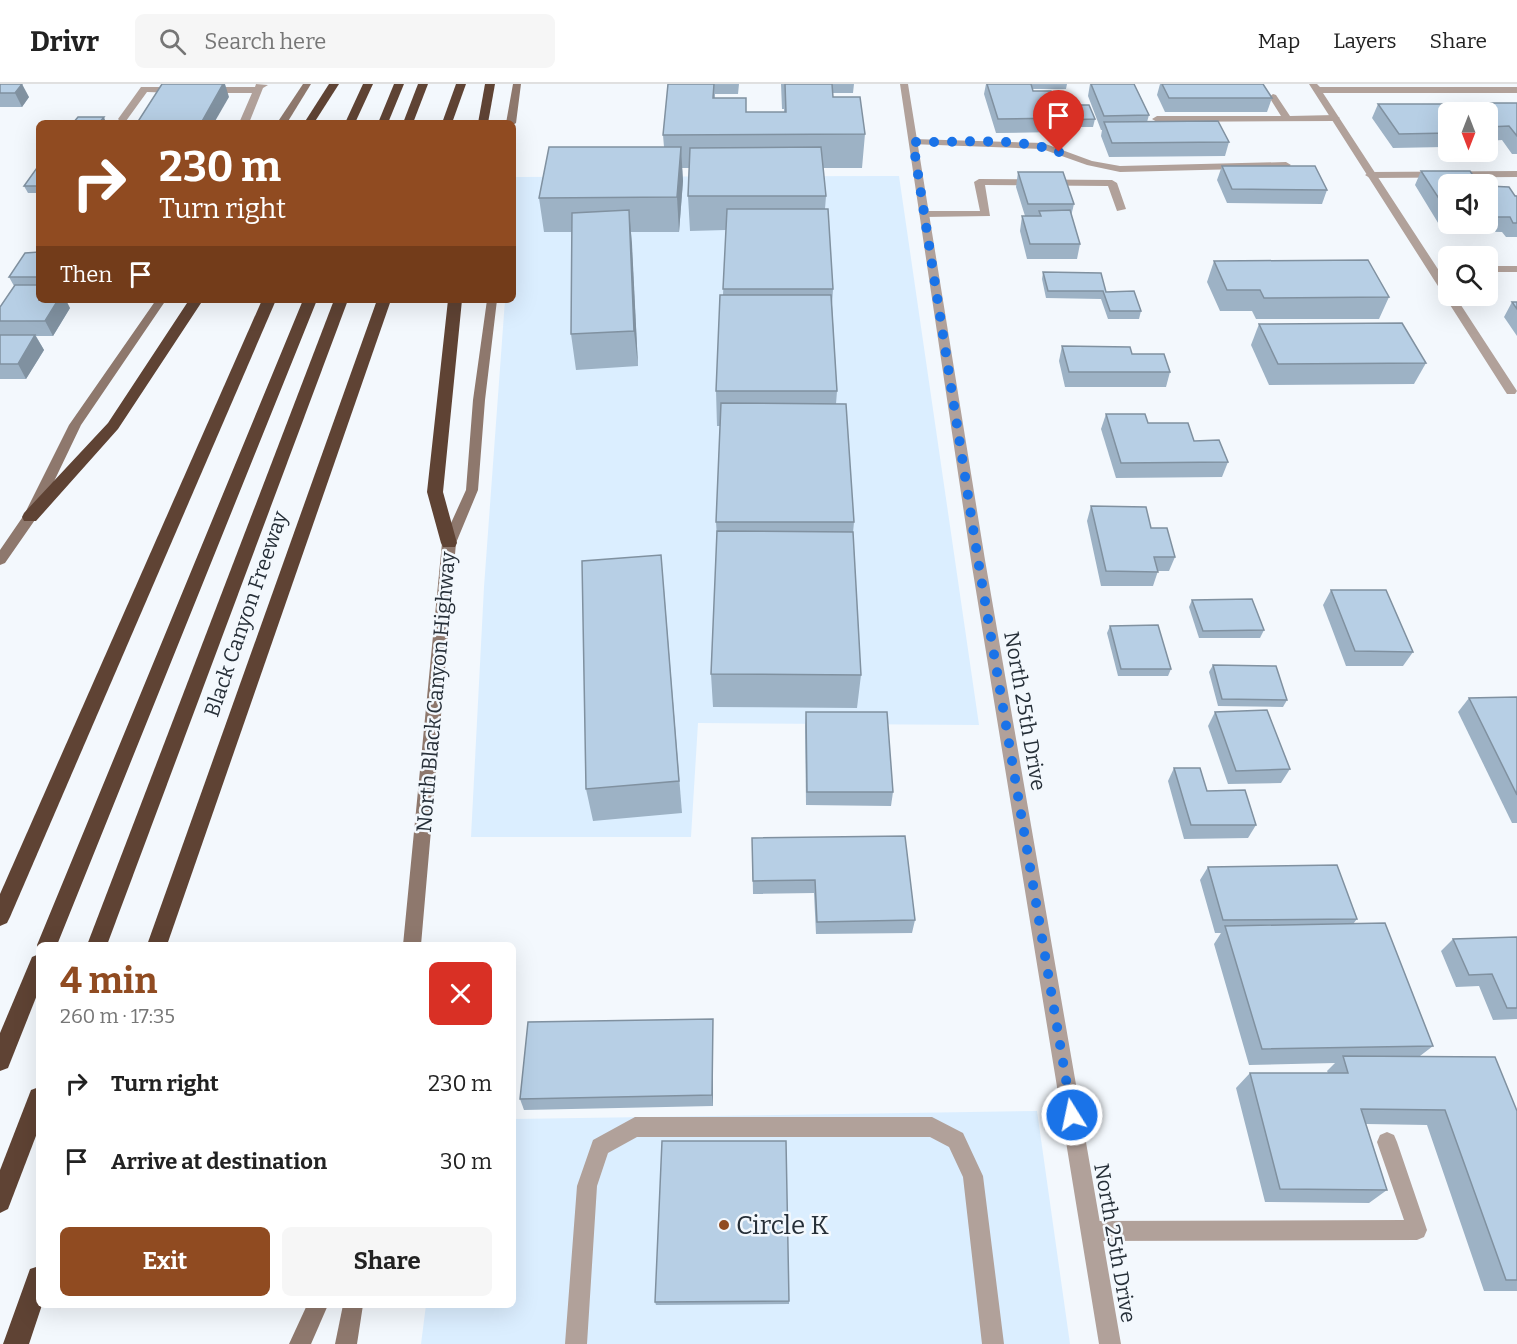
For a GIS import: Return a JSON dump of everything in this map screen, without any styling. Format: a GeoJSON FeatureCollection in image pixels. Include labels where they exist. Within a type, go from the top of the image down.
{"type":"FeatureCollection","features":[{"type":"Feature","properties":{"kind":"highway"},"geometry":{"type":"LineString","coordinates":[[311,120],[334,84]]}},
{"type":"Feature","properties":{"kind":"highway"},"geometry":{"type":"LineString","coordinates":[[351,120],[368,84]]}},
{"type":"Feature","properties":{"kind":"highway"},"geometry":{"type":"LineString","coordinates":[[384,120],[399,84]]}},
{"type":"Feature","properties":{"kind":"highway"},"geometry":{"type":"LineString","coordinates":[[409,120],[423,84]]}},
{"type":"Feature","properties":{"kind":"highway"},"geometry":{"type":"LineString","coordinates":[[448,120],[461,84]]}},
{"type":"Feature","properties":{"kind":"highway"},"geometry":{"type":"LineString","coordinates":[[484,120],[490,84]]}},
{"type":"Feature","properties":{"kind":"highway"},"geometry":{"type":"LineString","coordinates":[[30,517],[112,426],[194,303]]}},
{"type":"Feature","properties":{"kind":"highway"},"geometry":{"type":"LineString","coordinates":[[0,917],[267,303]]}},
{"type":"Feature","properties":{"kind":"highway"},"geometry":{"type":"LineString","coordinates":[[48,942],[309,303]]}},
{"type":"Feature","properties":{"kind":"highway"},"geometry":{"type":"LineString","coordinates":[[98,942],[340,303]]}},
{"type":"Feature","properties":{"kind":"highway","name":"Black Canyon Freeway"},"geometry":{"type":"LineString","coordinates":[[158,942],[383,303]]}},
{"type":"Feature","properties":{"kind":"highway"},"geometry":{"type":"LineString","coordinates":[[449,543],[435,492],[455,303]]}},
{"type":"Feature","properties":{"kind":"highway"},"geometry":{"type":"LineString","coordinates":[[0,1060],[36,971]]}},
{"type":"Feature","properties":{"kind":"highway"},"geometry":{"type":"LineString","coordinates":[[0,1201],[36,1106]]}},
{"type":"Feature","properties":{"kind":"highway"},"geometry":{"type":"LineString","coordinates":[[16,1344],[36,1287]]}},
{"type":"Feature","properties":{"kind":"main road"},"geometry":{"type":"LineString","coordinates":[[284,120],[308,84]]}},
{"type":"Feature","properties":{"kind":"main road"},"geometry":{"type":"LineString","coordinates":[[511,120],[517,84]]}},
{"type":"Feature","properties":{"kind":"main road"},"geometry":{"type":"LineString","coordinates":[[0,560],[30,517],[75,425],[160,303]]}},
{"type":"Feature","properties":{"kind":"main road","name":"North Black Canyon Highway"},"geometry":{"type":"LineString","coordinates":[[412,942],[449,543],[472,490],[479,400],[492,303]]}},
{"type":"Feature","properties":{"kind":"main road"},"geometry":{"type":"LineString","coordinates":[[300,1344],[317,1308]]}},
{"type":"Feature","properties":{"kind":"main road"},"geometry":{"type":"LineString","coordinates":[[346,1344],[352,1308]]}},
{"type":"Feature","properties":{"kind":"street"},"geometry":{"type":"LineString","coordinates":[[245,120],[260,85],[267,84]]}},
{"type":"Feature","properties":{"kind":"street","name":"North 25th Drive"},"geometry":{"type":"LineString","coordinates":[[904,84],[978,560],[1110,1344]]}},
{"type":"Feature","properties":{"kind":"street"},"geometry":{"type":"LineString","coordinates":[[123,118],[146,87],[189,90]]}},
{"type":"Feature","properties":{"kind":"street"},"geometry":{"type":"LineString","coordinates":[[1315,87],[1517,90]]}},
{"type":"Feature","properties":{"kind":"street"},"geometry":{"type":"LineString","coordinates":[[1315,87],[1438,277]]}},
{"type":"Feature","properties":{"kind":"street"},"geometry":{"type":"LineString","coordinates":[[201,90],[258,90]]}},
{"type":"Feature","properties":{"kind":"street"},"geometry":{"type":"LineString","coordinates":[[1273,97],[1287,118]]}},
{"type":"Feature","properties":{"kind":"street"},"geometry":{"type":"LineString","coordinates":[[1158,119],[1335,118]]}},
{"type":"Feature","properties":{"kind":"street"},"geometry":{"type":"LineString","coordinates":[[913,142],[1043,146],[1090,163],[1120,169],[1286,165]]}},
{"type":"Feature","properties":{"kind":"street"},"geometry":{"type":"LineString","coordinates":[[1370,175],[1517,174]]}},
{"type":"Feature","properties":{"kind":"street"},"geometry":{"type":"LineString","coordinates":[[924,214],[986,214],[979,182],[1112,183],[1121,209]]}},
{"type":"Feature","properties":{"kind":"street"},"geometry":{"type":"LineString","coordinates":[[1498,269],[1517,269]]}},
{"type":"Feature","properties":{"kind":"street"},"geometry":{"type":"LineString","coordinates":[[1433,270],[1438,270]]}},
{"type":"Feature","properties":{"kind":"street"},"geometry":{"type":"LineString","coordinates":[[1457,306],[1514,391]]}},
{"type":"Feature","properties":{"kind":"street"},"geometry":{"type":"LineString","coordinates":[[576,1344],[587,1186],[600,1147],[635,1127],[932,1127],[956,1140],[973,1176],[993,1344]]}},
{"type":"Feature","properties":{"kind":"street"},"geometry":{"type":"LineString","coordinates":[[1091,1231],[1417,1230],[1387,1142]]}},
{"type":"Feature","properties":{"kind":"shaded area"},"geometry":{"type":"Polygon","coordinates":[[[899,176],[979,725],[698,723],[691,837],[471,837],[484,587],[505,303],[516,303],[516,177],[899,176]]]}},
{"type":"Feature","properties":{"kind":"shaded area"},"geometry":{"type":"Polygon","coordinates":[[[1037,1111],[1070,1344],[421,1344],[426,1308],[516,1308],[516,1119],[1037,1111]]]}},
{"type":"Feature","properties":{"kind":"building"},"geometry":{"type":"Polygon","coordinates":[[[0,84],[22,84],[15,93],[0,93],[0,84]]]}},
{"type":"Feature","properties":{"kind":"building"},"geometry":{"type":"Polygon","coordinates":[[[162,84],[223,84],[203,120],[139,120],[162,84]]]}},
{"type":"Feature","properties":{"kind":"building"},"geometry":{"type":"Polygon","coordinates":[[[668,84],[714,84],[713,98],[746,98],[746,112],[786,112],[785,84],[832,84],[833,97],[860,97],[865,134],[663,135],[668,84]]]}},
{"type":"Feature","properties":{"kind":"building"},"geometry":{"type":"Polygon","coordinates":[[[987,84],[1031,84],[1033,91],[1051,91],[1061,118],[998,119],[987,84]]]}},
{"type":"Feature","properties":{"kind":"building"},"geometry":{"type":"Polygon","coordinates":[[[1091,84],[1134,84],[1149,115],[1104,116],[1091,84]]]}},
{"type":"Feature","properties":{"kind":"building"},"geometry":{"type":"Polygon","coordinates":[[[1162,84],[1263,84],[1272,98],[1169,98],[1162,84]]]}},
{"type":"Feature","properties":{"kind":"building"},"geometry":{"type":"Polygon","coordinates":[[[1498,103],[1517,103],[1517,136],[1509,126],[1498,127],[1498,103]]]}},
{"type":"Feature","properties":{"kind":"building"},"geometry":{"type":"Polygon","coordinates":[[[1378,104],[1438,104],[1438,133],[1399,134],[1378,104]]]}},
{"type":"Feature","properties":{"kind":"building"},"geometry":{"type":"Polygon","coordinates":[[[1058,105],[1089,105],[1095,119],[1063,120],[1058,105]]]}},
{"type":"Feature","properties":{"kind":"building"},"geometry":{"type":"Polygon","coordinates":[[[78,117],[104,117],[102,120],[76,120],[78,117]]]}},
{"type":"Feature","properties":{"kind":"building"},"geometry":{"type":"Polygon","coordinates":[[[1218,121],[1229,142],[1112,143],[1104,122],[1218,121]]]}},
{"type":"Feature","properties":{"kind":"building"},"geometry":{"type":"Polygon","coordinates":[[[549,147],[681,147],[677,197],[539,198],[549,147]]]}},
{"type":"Feature","properties":{"kind":"building"},"geometry":{"type":"Polygon","coordinates":[[[821,147],[826,196],[688,196],[690,148],[821,147]]]}},
{"type":"Feature","properties":{"kind":"building"},"geometry":{"type":"Polygon","coordinates":[[[1222,166],[1315,166],[1327,190],[1232,189],[1222,166]]]}},
{"type":"Feature","properties":{"kind":"building"},"geometry":{"type":"Polygon","coordinates":[[[36,169],[36,186],[24,186],[36,169]]]}},
{"type":"Feature","properties":{"kind":"building"},"geometry":{"type":"Polygon","coordinates":[[[1421,171],[1470,171],[1472,174],[1438,174],[1438,197],[1421,171]]]}},
{"type":"Feature","properties":{"kind":"building"},"geometry":{"type":"Polygon","coordinates":[[[1018,172],[1063,172],[1074,204],[1028,204],[1018,172]]]}},
{"type":"Feature","properties":{"kind":"building"},"geometry":{"type":"Polygon","coordinates":[[[1498,186],[1509,187],[1517,196],[1517,223],[1513,223],[1510,217],[1498,217],[1498,186]]]}},
{"type":"Feature","properties":{"kind":"building"},"geometry":{"type":"Polygon","coordinates":[[[727,209],[828,209],[833,289],[723,289],[727,209]]]}},
{"type":"Feature","properties":{"kind":"building"},"geometry":{"type":"Polygon","coordinates":[[[629,210],[634,331],[571,334],[572,213],[629,210]]]}},
{"type":"Feature","properties":{"kind":"building"},"geometry":{"type":"Polygon","coordinates":[[[1070,210],[1080,244],[1030,244],[1022,216],[1041,216],[1039,211],[1070,210]]]}},
{"type":"Feature","properties":{"kind":"building"},"geometry":{"type":"Polygon","coordinates":[[[36,252],[36,277],[9,277],[25,253],[36,252]]]}},
{"type":"Feature","properties":{"kind":"building"},"geometry":{"type":"Polygon","coordinates":[[[1368,260],[1389,297],[1264,298],[1260,290],[1227,290],[1214,261],[1368,260]]]}},
{"type":"Feature","properties":{"kind":"building"},"geometry":{"type":"Polygon","coordinates":[[[1043,272],[1101,273],[1106,292],[1134,291],[1141,311],[1110,311],[1103,291],[1048,291],[1043,272]]]}},
{"type":"Feature","properties":{"kind":"building"},"geometry":{"type":"Polygon","coordinates":[[[15,285],[36,285],[36,303],[56,303],[45,321],[0,321],[0,307],[15,285]]]}},
{"type":"Feature","properties":{"kind":"building"},"geometry":{"type":"Polygon","coordinates":[[[720,295],[831,295],[837,391],[716,391],[720,295]]]}},
{"type":"Feature","properties":{"kind":"building"},"geometry":{"type":"Polygon","coordinates":[[[1402,323],[1426,363],[1278,364],[1259,324],[1402,323]]]}},
{"type":"Feature","properties":{"kind":"building"},"geometry":{"type":"Polygon","coordinates":[[[0,335],[35,335],[18,364],[0,364],[0,335]]]}},
{"type":"Feature","properties":{"kind":"building"},"geometry":{"type":"Polygon","coordinates":[[[1062,346],[1130,347],[1132,354],[1164,354],[1170,372],[1069,372],[1062,346]]]}},
{"type":"Feature","properties":{"kind":"building"},"geometry":{"type":"Polygon","coordinates":[[[721,403],[846,404],[854,522],[716,522],[721,403]]]}},
{"type":"Feature","properties":{"kind":"building"},"geometry":{"type":"Polygon","coordinates":[[[1106,414],[1145,414],[1148,423],[1188,423],[1194,441],[1219,440],[1228,462],[1121,463],[1106,414]]]}},
{"type":"Feature","properties":{"kind":"building"},"geometry":{"type":"Polygon","coordinates":[[[1091,506],[1146,507],[1151,528],[1167,528],[1175,557],[1154,557],[1158,572],[1106,571],[1091,506]]]}},
{"type":"Feature","properties":{"kind":"building"},"geometry":{"type":"Polygon","coordinates":[[[717,531],[853,532],[861,675],[711,674],[717,531]]]}},
{"type":"Feature","properties":{"kind":"building"},"geometry":{"type":"Polygon","coordinates":[[[661,555],[679,781],[586,789],[582,561],[661,555]]]}},
{"type":"Feature","properties":{"kind":"building"},"geometry":{"type":"Polygon","coordinates":[[[1331,590],[1386,590],[1413,652],[1355,651],[1331,590]]]}},
{"type":"Feature","properties":{"kind":"building"},"geometry":{"type":"Polygon","coordinates":[[[1252,599],[1264,630],[1203,631],[1192,600],[1252,599]]]}},
{"type":"Feature","properties":{"kind":"building"},"geometry":{"type":"Polygon","coordinates":[[[1158,625],[1171,669],[1121,669],[1110,626],[1158,625]]]}},
{"type":"Feature","properties":{"kind":"building"},"geometry":{"type":"Polygon","coordinates":[[[1213,665],[1276,666],[1287,700],[1222,699],[1213,665]]]}},
{"type":"Feature","properties":{"kind":"building"},"geometry":{"type":"Polygon","coordinates":[[[1517,697],[1517,795],[1469,698],[1517,697]]]}},
{"type":"Feature","properties":{"kind":"building"},"geometry":{"type":"Polygon","coordinates":[[[1267,710],[1290,769],[1236,771],[1215,712],[1267,710]]]}},
{"type":"Feature","properties":{"kind":"building"},"geometry":{"type":"Polygon","coordinates":[[[806,712],[887,712],[893,792],[807,792],[806,712]]]}},
{"type":"Feature","properties":{"kind":"building"},"geometry":{"type":"Polygon","coordinates":[[[1174,768],[1200,768],[1207,791],[1245,790],[1256,825],[1191,825],[1174,768]]]}},
{"type":"Feature","properties":{"kind":"building"},"geometry":{"type":"Polygon","coordinates":[[[905,836],[915,920],[817,922],[815,880],[753,881],[752,838],[905,836]]]}},
{"type":"Feature","properties":{"kind":"building"},"geometry":{"type":"Polygon","coordinates":[[[1337,865],[1357,919],[1223,920],[1208,867],[1337,865]]]}},
{"type":"Feature","properties":{"kind":"building"},"geometry":{"type":"Polygon","coordinates":[[[1385,923],[1433,1046],[1262,1049],[1225,926],[1385,923]]]}},
{"type":"Feature","properties":{"kind":"building"},"geometry":{"type":"Polygon","coordinates":[[[1517,937],[1517,1008],[1507,1008],[1492,974],[1469,975],[1453,939],[1517,937]]]}},
{"type":"Feature","properties":{"kind":"building"},"geometry":{"type":"Polygon","coordinates":[[[713,1019],[712,1095],[520,1099],[528,1022],[713,1019]]]}},
{"type":"Feature","properties":{"kind":"building"},"geometry":{"type":"Polygon","coordinates":[[[1343,1056],[1495,1057],[1517,1111],[1517,1280],[1506,1280],[1445,1110],[1361,1109],[1387,1190],[1280,1189],[1250,1073],[1348,1073],[1343,1056]]]}},
{"type":"Feature","properties":{"kind":"building","name":"Circle K"},"geometry":{"type":"Polygon","coordinates":[[[662,1141],[786,1141],[789,1301],[655,1302],[662,1141]]]}},
{"type":"Feature","properties":{"kind":"place","name":"Circle K"},"geometry":{"type":"Point","coordinates":[724,1225]}},
{"type":"Feature","properties":{"kind":"route"},"geometry":{"type":"LineString","coordinates":[[1059,152],[1043,146],[1006,143],[913,142],[978,560],[1072,1115]]}}]}
